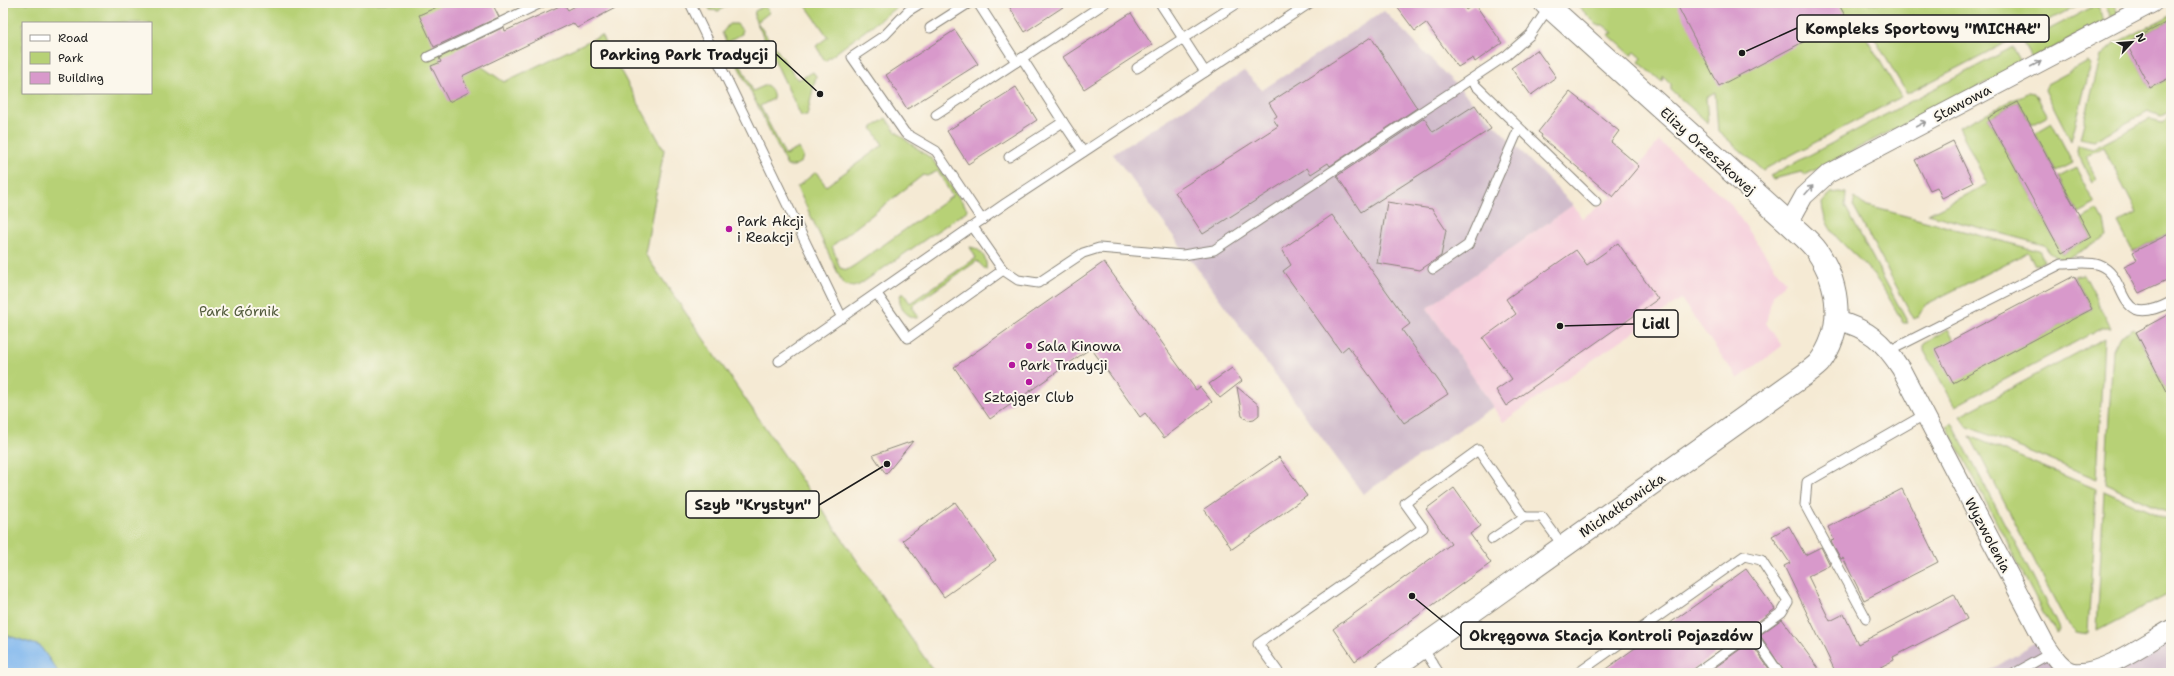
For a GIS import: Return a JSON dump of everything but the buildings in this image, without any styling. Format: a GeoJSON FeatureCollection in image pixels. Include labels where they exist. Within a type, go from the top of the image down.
{"type":"FeatureCollection","features":[{"type":"Feature","properties":{"kind":"street","name":"Stawowa"},"geometry":{"type":"LineString","coordinates":[[1789,223],[1804,196],[1811,187],[1828,174],[2153,3]]}},
{"type":"Feature","properties":{"kind":"street","name":"Elizy Orzeszkowej"},"geometry":{"type":"LineString","coordinates":[[1549,4],[1789,223],[1816,250],[1829,273],[1837,296],[1836,320]]}},
{"type":"Feature","properties":{"kind":"street","name":"Wyzwolenia"},"geometry":{"type":"LineString","coordinates":[[1836,320],[1857,326],[1879,340],[1889,350],[1901,369],[2051,653],[2065,668],[2074,672],[2095,670],[2107,665],[2171,629]]}},
{"type":"Feature","properties":{"kind":"street","name":"Michałkowicka"},"geometry":{"type":"LineString","coordinates":[[1386,673],[1818,363],[1832,342],[1836,320]]}},
{"type":"Feature","properties":{"kind":"lane"},"geometry":{"type":"LineString","coordinates":[[428,57],[541,3]]}},
{"type":"Feature","properties":{"kind":"lane"},"geometry":{"type":"LineString","coordinates":[[690,3],[842,318]]}},
{"type":"Feature","properties":{"kind":"lane"},"geometry":{"type":"LineString","coordinates":[[921,3],[908,11],[885,35],[852,57],[906,133],[936,151],[982,220]]}},
{"type":"Feature","properties":{"kind":"lane"},"geometry":{"type":"LineString","coordinates":[[930,28],[969,3]]}},
{"type":"Feature","properties":{"kind":"lane"},"geometry":{"type":"LineString","coordinates":[[978,3],[1083,152]]}},
{"type":"Feature","properties":{"kind":"lane"},"geometry":{"type":"LineString","coordinates":[[936,115],[1106,3]]}},
{"type":"Feature","properties":{"kind":"lane"},"geometry":{"type":"LineString","coordinates":[[1160,3],[1205,72]]}},
{"type":"Feature","properties":{"kind":"lane"},"geometry":{"type":"LineString","coordinates":[[1137,68],[1238,3]]}},
{"type":"Feature","properties":{"kind":"lane"},"geometry":{"type":"LineString","coordinates":[[780,361],[982,220],[1310,3]]}},
{"type":"Feature","properties":{"kind":"lane"},"geometry":{"type":"LineString","coordinates":[[973,227],[1003,270],[1018,280],[1038,283],[1083,254],[1099,248],[1183,255],[1214,250],[1507,55],[1530,35],[1549,4]]}},
{"type":"Feature","properties":{"kind":"lane"},"geometry":{"type":"LineString","coordinates":[[1470,80],[1596,202]]}},
{"type":"Feature","properties":{"kind":"lane"},"geometry":{"type":"LineString","coordinates":[[1009,157],[1063,122]]}},
{"type":"Feature","properties":{"kind":"lane"},"geometry":{"type":"LineString","coordinates":[[1433,269],[1468,245],[1519,128]]}},
{"type":"Feature","properties":{"kind":"lane"},"geometry":{"type":"LineString","coordinates":[[1889,350],[2061,264],[2091,263],[2100,265],[2107,270],[2124,301],[2135,309],[2146,312],[2158,309],[2171,302]]}},
{"type":"Feature","properties":{"kind":"lane"},"geometry":{"type":"LineString","coordinates":[[877,294],[908,338],[1003,270]]}},
{"type":"Feature","properties":{"kind":"lane"},"geometry":{"type":"LineString","coordinates":[[1866,618],[1805,505],[1807,482],[1924,414]]}},
{"type":"Feature","properties":{"kind":"lane"},"geometry":{"type":"LineString","coordinates":[[1279,673],[1258,644],[1423,528],[1405,503],[1478,450],[1524,517]]}},
{"type":"Feature","properties":{"kind":"lane"},"geometry":{"type":"LineString","coordinates":[[1492,539],[1524,517],[1542,517],[1563,546]]}},
{"type":"Feature","properties":{"kind":"lane"},"geometry":{"type":"LineString","coordinates":[[1583,672],[1744,556],[1761,560],[1788,602],[1782,612],[1707,670],[1697,673]]}},
{"type":"Feature","properties":{"kind":"lane"},"geometry":{"type":"LineString","coordinates":[[1752,634],[1779,673]]}},
{"type":"Feature","properties":{"kind":"lane"},"geometry":{"type":"LineString","coordinates":[[1422,647],[1439,673]]}},
{"type":"Feature","properties":{"kind":"lane"},"geometry":{"type":"LineString","coordinates":[[2015,673],[2051,653]]}},
{"type":"Feature","properties":{"kind":"shaded area"},"geometry":{"type":"Polygon","coordinates":[[[1384,11],[1573,205],[1427,308],[1493,407],[1363,494],[1113,154],[1244,71],[1262,90],[1384,11]]]}},
{"type":"Feature","properties":{"kind":"shaded area"},"geometry":{"type":"Polygon","coordinates":[[[1659,141],[1728,201],[1785,282],[1772,297],[1766,323],[1782,346],[1738,379],[1681,299],[1503,422],[1427,308],[1573,205],[1582,218],[1613,197],[1659,141]]]}},
{"type":"Feature","properties":{"kind":"shaded area"},"geometry":{"type":"Polygon","coordinates":[[[2171,630],[2171,673],[2077,673],[2171,630]]]}},
{"type":"Feature","properties":{"kind":"shaded area"},"geometry":{"type":"Polygon","coordinates":[[[2040,641],[2071,673],[1985,673],[2040,641]]]}},
{"type":"Feature","properties":{"kind":"green space","name":"Park Górnik"},"geometry":{"type":"Polygon","coordinates":[[[3,3],[472,3],[465,55],[504,82],[601,35],[664,150],[645,254],[935,673],[3,673],[3,3]]]}},
{"type":"Feature","properties":{"kind":"green space"},"geometry":{"type":"Polygon","coordinates":[[[707,3],[724,3],[726,6],[719,11],[710,10],[707,3]]]}},
{"type":"Feature","properties":{"kind":"green space"},"geometry":{"type":"Polygon","coordinates":[[[804,3],[902,3],[825,61],[816,46],[828,37],[804,3]]]}},
{"type":"Feature","properties":{"kind":"green space"},"geometry":{"type":"Polygon","coordinates":[[[1575,3],[2082,3],[1907,94],[1861,15],[1855,18],[1901,97],[1763,170],[1718,131],[1715,92],[1706,97],[1708,123],[1671,90],[1671,84],[1663,76],[1662,82],[1639,62],[1642,58],[1635,52],[1631,55],[1608,34],[1613,33],[1603,25],[1597,25],[1575,3]]]}},
{"type":"Feature","properties":{"kind":"green space"},"geometry":{"type":"Polygon","coordinates":[[[2104,3],[2113,3],[2118,13],[2111,17],[2104,3]]]}},
{"type":"Feature","properties":{"kind":"green space"},"geometry":{"type":"Polygon","coordinates":[[[2096,5],[2105,21],[2032,59],[2023,43],[2096,5]]]}},
{"type":"Feature","properties":{"kind":"green space"},"geometry":{"type":"Polygon","coordinates":[[[764,6],[770,12],[757,22],[798,80],[813,72],[816,76],[807,116],[801,116],[754,17],[755,11],[764,6]]]}},
{"type":"Feature","properties":{"kind":"green space"},"geometry":{"type":"Polygon","coordinates":[[[2171,15],[2171,20],[2127,43],[2150,88],[2171,77],[2171,111],[2161,116],[2148,111],[2094,141],[2080,138],[2101,56],[2114,44],[2171,15]]]}},
{"type":"Feature","properties":{"kind":"green space"},"geometry":{"type":"Polygon","coordinates":[[[729,24],[737,24],[742,30],[742,34],[729,41],[753,91],[766,85],[772,90],[773,99],[760,106],[785,155],[799,148],[803,157],[801,162],[794,166],[787,166],[722,33],[729,24]]]}},
{"type":"Feature","properties":{"kind":"green space"},"geometry":{"type":"Polygon","coordinates":[[[2013,47],[2022,64],[1805,175],[1801,172],[1773,179],[1770,176],[2013,47]]]}},
{"type":"Feature","properties":{"kind":"green space"},"geometry":{"type":"Polygon","coordinates":[[[2088,62],[2091,65],[2071,141],[2045,90],[2047,84],[2088,62]]]}},
{"type":"Feature","properties":{"kind":"green space"},"geometry":{"type":"Polygon","coordinates":[[[2029,92],[2035,93],[2048,116],[2031,125],[2018,102],[1988,118],[2062,253],[2091,237],[2082,219],[2098,210],[2104,221],[2107,237],[2064,260],[2050,253],[2044,245],[1928,214],[1987,184],[1959,127],[2029,92]]]}},
{"type":"Feature","properties":{"kind":"green space"},"geometry":{"type":"Polygon","coordinates":[[[2171,116],[2171,233],[2133,252],[2118,223],[2137,213],[2103,147],[2086,156],[2097,179],[2092,182],[2077,152],[2078,145],[2093,149],[2150,119],[2162,122],[2171,116]]]}},
{"type":"Feature","properties":{"kind":"green space"},"geometry":{"type":"Polygon","coordinates":[[[886,118],[894,130],[932,159],[968,210],[859,285],[853,287],[843,284],[797,187],[816,172],[826,186],[883,145],[872,128],[886,118]],[[938,171],[927,176],[923,175],[832,246],[840,268],[847,270],[855,265],[952,196],[938,171]]]}},
{"type":"Feature","properties":{"kind":"green space"},"geometry":{"type":"Polygon","coordinates":[[[2052,123],[2073,163],[2056,172],[2035,133],[2052,123]]]}},
{"type":"Feature","properties":{"kind":"green space"},"geometry":{"type":"Polygon","coordinates":[[[2076,168],[2095,204],[2078,213],[2059,177],[2076,168]]]}},
{"type":"Feature","properties":{"kind":"green space"},"geometry":{"type":"Polygon","coordinates":[[[1831,193],[1846,193],[1845,206],[1908,323],[1903,323],[1888,296],[1875,277],[1833,233],[1828,224],[1822,203],[1831,193]]]}},
{"type":"Feature","properties":{"kind":"green space"},"geometry":{"type":"Polygon","coordinates":[[[1855,198],[1864,205],[2039,251],[2044,261],[2035,266],[2028,252],[1925,305],[1918,317],[1914,319],[1853,206],[1855,198]]]}},
{"type":"Feature","properties":{"kind":"green space"},"geometry":{"type":"Polygon","coordinates":[[[970,247],[977,249],[983,255],[986,262],[986,270],[977,261],[912,306],[918,316],[917,318],[909,315],[903,310],[900,302],[901,294],[904,294],[910,303],[976,258],[970,247]]]}},
{"type":"Feature","properties":{"kind":"green space"},"geometry":{"type":"Polygon","coordinates":[[[2083,274],[2111,328],[2102,328],[1955,406],[1924,351],[1924,344],[1948,329],[1954,339],[1953,382],[2092,309],[2074,276],[2083,274]]]}},
{"type":"Feature","properties":{"kind":"green space"},"geometry":{"type":"Polygon","coordinates":[[[2134,328],[2171,399],[2171,514],[2105,484],[2113,350],[2120,336],[2134,328]]]}},
{"type":"Feature","properties":{"kind":"green space"},"geometry":{"type":"Polygon","coordinates":[[[2104,338],[2097,479],[1966,426],[1960,416],[2104,338]]]}},
{"type":"Feature","properties":{"kind":"green space"},"geometry":{"type":"Polygon","coordinates":[[[1952,423],[2055,620],[2059,629],[2057,633],[2043,613],[1947,426],[1952,423]]]}},
{"type":"Feature","properties":{"kind":"green space"},"geometry":{"type":"Polygon","coordinates":[[[1970,436],[2096,489],[2088,634],[2075,632],[2067,624],[1970,436]]]}},
{"type":"Feature","properties":{"kind":"green space"},"geometry":{"type":"Polygon","coordinates":[[[2104,491],[2171,521],[2171,592],[2097,631],[2104,491]]]}},
{"type":"Feature","properties":{"kind":"water"},"geometry":{"type":"Polygon","coordinates":[[[3,634],[40,646],[59,673],[3,673],[3,634]]]}},
{"type":"Feature","properties":{"kind":"place","name":"Kompleks Sportowy \"MICHAŁ\""},"geometry":{"type":"Point","coordinates":[1742,53]}},
{"type":"Feature","properties":{"kind":"place","name":"Parking Park Tradycji"},"geometry":{"type":"Point","coordinates":[820,94]}},
{"type":"Feature","properties":{"kind":"place","name":"Park Akcji i Reakcji"},"geometry":{"type":"Point","coordinates":[729,229]}},
{"type":"Feature","properties":{"kind":"place","name":"Lidl"},"geometry":{"type":"Point","coordinates":[1560,326]}},
{"type":"Feature","properties":{"kind":"place","name":"Sala Kinowa"},"geometry":{"type":"Point","coordinates":[1029,346]}},
{"type":"Feature","properties":{"kind":"place","name":"Park Tradycji"},"geometry":{"type":"Point","coordinates":[1012,365]}},
{"type":"Feature","properties":{"kind":"place","name":"Sztajger Club"},"geometry":{"type":"Point","coordinates":[1029,382]}},
{"type":"Feature","properties":{"kind":"place","name":"Szyb \"Krystyn\""},"geometry":{"type":"Point","coordinates":[887,464]}},
{"type":"Feature","properties":{"kind":"place","name":"Okręgowa Stacja Kontroli Pojazdów"},"geometry":{"type":"Point","coordinates":[1412,596]}}]}
